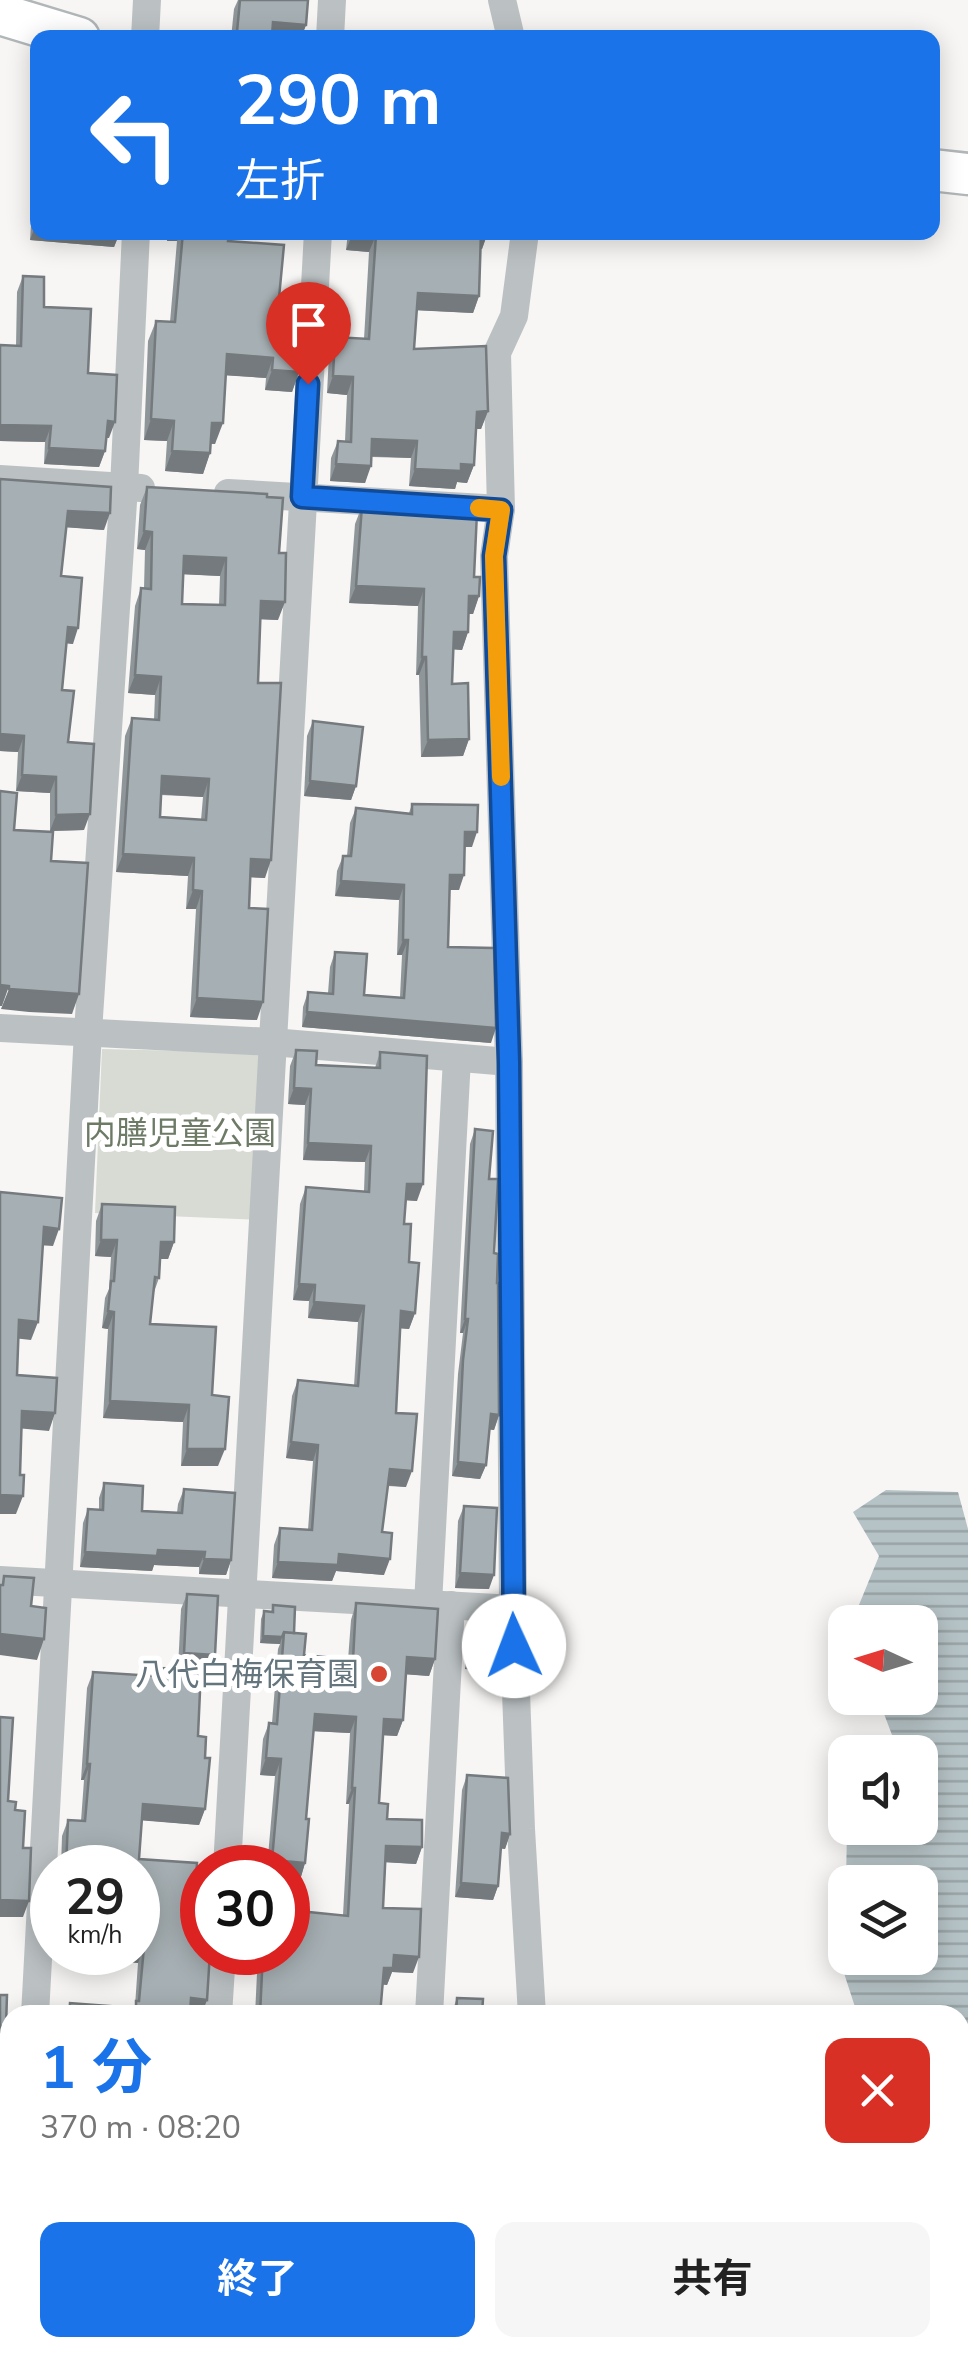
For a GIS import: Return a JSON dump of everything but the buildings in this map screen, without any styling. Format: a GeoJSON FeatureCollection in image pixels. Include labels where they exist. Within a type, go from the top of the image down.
{"type":"FeatureCollection","features":[{"type":"Feature","properties":{"kind":"highway"},"geometry":{"type":"LineString","coordinates":[[0,14],[53,30]]}},
{"type":"Feature","properties":{"kind":"highway"},"geometry":{"type":"LineString","coordinates":[[940,171],[968,174]]}},
{"type":"Feature","properties":{"kind":"street"},"geometry":{"type":"LineString","coordinates":[[146,30],[148,0]]}},
{"type":"Feature","properties":{"kind":"street"},"geometry":{"type":"LineString","coordinates":[[330,30],[332,0]]}},
{"type":"Feature","properties":{"kind":"street"},"geometry":{"type":"LineString","coordinates":[[502,0],[509,30]]}},
{"type":"Feature","properties":{"kind":"street"},"geometry":{"type":"LineString","coordinates":[[35,2005],[56,1583],[124,487],[136,240]]}},
{"type":"Feature","properties":{"kind":"street"},"geometry":{"type":"LineString","coordinates":[[227,1845],[318,240]]}},
{"type":"Feature","properties":{"kind":"street"},"geometry":{"type":"LineString","coordinates":[[524,240],[514,316],[498,353],[501,510],[494,556],[509,1062],[512,1609],[531,2005]]}},
{"type":"Feature","properties":{"kind":"street"},"geometry":{"type":"LineString","coordinates":[[0,479],[164,489]]}},
{"type":"Feature","properties":{"kind":"street"},"geometry":{"type":"LineString","coordinates":[[203,492],[501,510]]}},
{"type":"Feature","properties":{"kind":"street"},"geometry":{"type":"LineString","coordinates":[[0,1028],[272,1042],[509,1062]]}},
{"type":"Feature","properties":{"kind":"street"},"geometry":{"type":"LineString","coordinates":[[429,2005],[457,1058]]}},
{"type":"Feature","properties":{"kind":"street"},"geometry":{"type":"LineString","coordinates":[[0,1580],[512,1609]]}},
{"type":"Feature","properties":{"kind":"street"},"geometry":{"type":"LineString","coordinates":[[219,2005],[221,1975]]}},
{"type":"Feature","properties":{"kind":"green space","name":"内膳児童公園"},"geometry":{"type":"Polygon","coordinates":[[[102,1049],[264,1053],[259,1220],[95,1213],[102,1049]]]}},
{"type":"Feature","properties":{"kind":"shaded area"},"geometry":{"type":"Polygon","coordinates":[[[886,1490],[958,1492],[968,1529],[968,2005],[854,2005],[845,1975],[938,1975],[938,1865],[846,1865],[847,1845],[938,1845],[938,1735],[892,1735],[884,1715],[938,1715],[938,1605],[859,1605],[879,1556],[853,1512],[886,1490]]]}},
{"type":"Feature","properties":{"kind":"slow traffic"},"geometry":{"type":"LineString","coordinates":[[479,508],[501,510],[494,556],[501,777]]}},
{"type":"Feature","properties":{"kind":"place","name":"八代白梅保育園"},"geometry":{"type":"Point","coordinates":[379,1674]}},
{"type":"Feature","properties":{"kind":"route"},"geometry":{"type":"LineString","coordinates":[[308,384],[302,497],[501,510],[494,556],[509,1062],[514,1646]]}}]}
